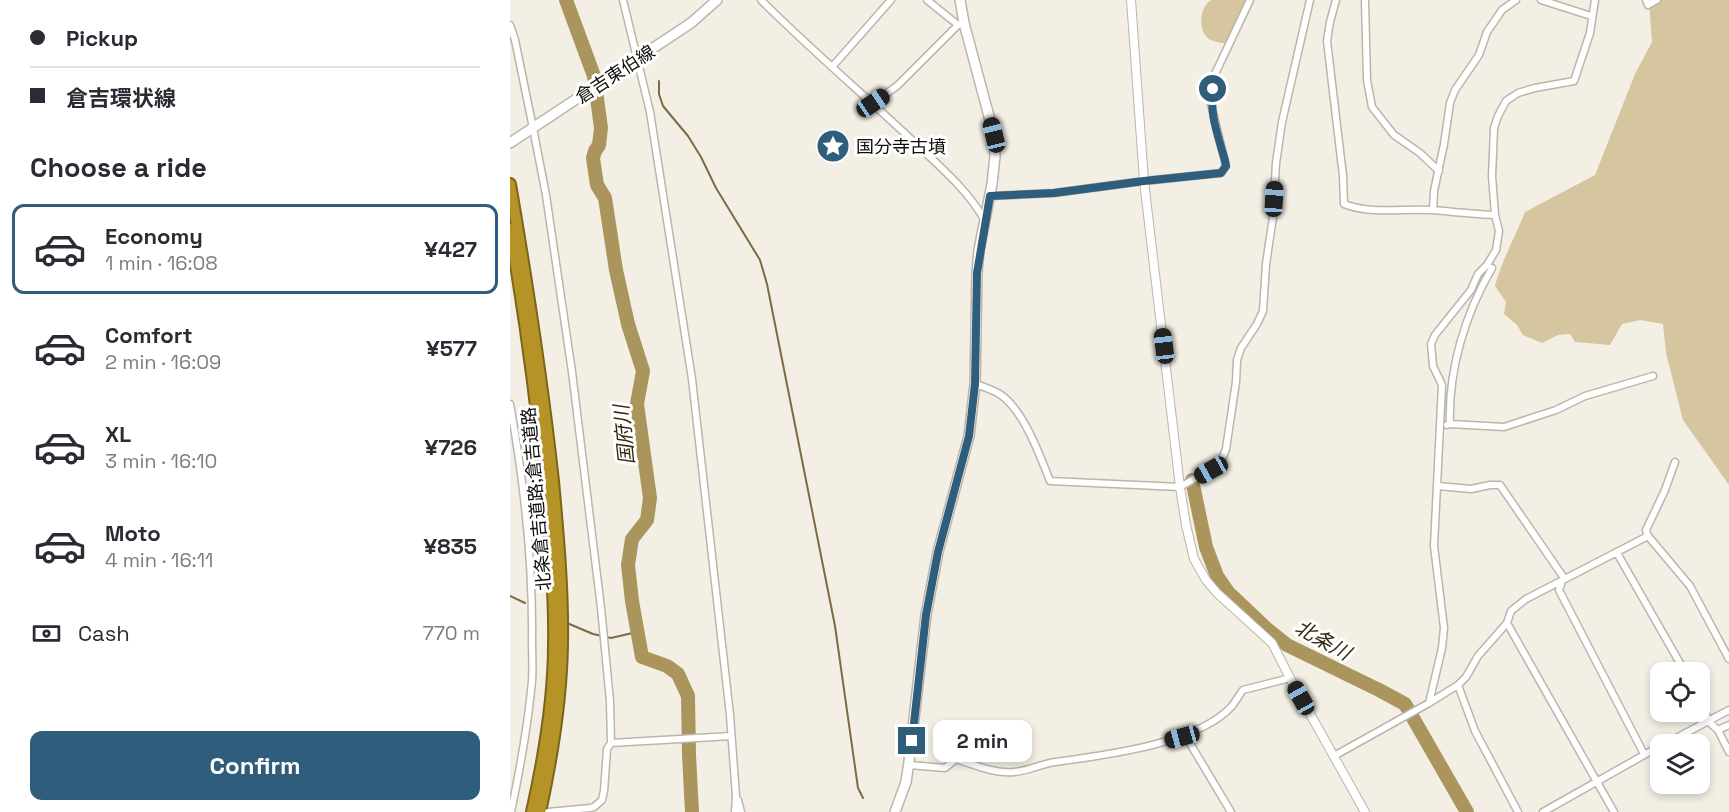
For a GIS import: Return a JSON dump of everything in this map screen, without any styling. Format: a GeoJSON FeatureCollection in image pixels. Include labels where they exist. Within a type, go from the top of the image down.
{"type":"FeatureCollection","features":[{"type":"Feature","properties":{"kind":"highway","name":"北条倉吉道路;倉吉道路"},"geometry":{"type":"LineString","coordinates":[[510,184],[535,334],[546,420],[558,531],[562,600],[562,646],[555,736],[540,812]]}},
{"type":"Feature","properties":{"kind":"highway","name":"北条倉吉道路;倉吉道路"},"geometry":{"type":"LineString","coordinates":[[510,229],[538,420],[554,600],[552,693],[532,812]]}},
{"type":"Feature","properties":{"kind":"main road","name":"倉吉東伯線"},"geometry":{"type":"LineString","coordinates":[[510,143],[691,23],[717,0]]}},
{"type":"Feature","properties":{"kind":"main road"},"geometry":{"type":"LineString","coordinates":[[895,812],[906,782],[909,765],[926,615],[938,552],[969,436],[975,384],[977,273],[995,156],[994,135],[961,24],[960,0]]}},
{"type":"Feature","properties":{"kind":"street"},"geometry":{"type":"LineString","coordinates":[[623,0],[650,112],[692,379],[710,527],[731,736],[736,796],[735,812]]}},
{"type":"Feature","properties":{"kind":"street"},"geometry":{"type":"LineString","coordinates":[[761,0],[964,190],[985,219]]}},
{"type":"Feature","properties":{"kind":"street"},"geometry":{"type":"LineString","coordinates":[[832,67],[891,0]]}},
{"type":"Feature","properties":{"kind":"street"},"geometry":{"type":"LineString","coordinates":[[873,103],[897,86],[961,24],[927,0]]}},
{"type":"Feature","properties":{"kind":"street"},"geometry":{"type":"LineString","coordinates":[[1131,0],[1144,181],[1180,487],[1194,559],[1206,580],[1217,593],[1272,643],[1365,812]]}},
{"type":"Feature","properties":{"kind":"street"},"geometry":{"type":"LineString","coordinates":[[990,196],[1054,193],[1221,173],[1226,166],[1211,104],[1215,74],[1250,0]]}},
{"type":"Feature","properties":{"kind":"street"},"geometry":{"type":"LineString","coordinates":[[975,384],[1000,394],[1012,405],[1037,446],[1050,481],[1180,487],[1220,464],[1226,449],[1237,360],[1241,348],[1263,311],[1282,122],[1310,0]]}},
{"type":"Feature","properties":{"kind":"street"},"geometry":{"type":"LineString","coordinates":[[1336,0],[1327,41],[1343,176],[1344,204],[1371,210],[1432,210],[1495,215]]}},
{"type":"Feature","properties":{"kind":"street"},"geometry":{"type":"LineString","coordinates":[[1365,0],[1367,80],[1372,106],[1394,135],[1420,153],[1438,171]]}},
{"type":"Feature","properties":{"kind":"street"},"geometry":{"type":"LineString","coordinates":[[1432,210],[1450,103],[1455,90],[1479,55],[1487,32],[1502,10],[1516,0]]}},
{"type":"Feature","properties":{"kind":"street"},"geometry":{"type":"LineString","coordinates":[[1541,0],[1591,16]]}},
{"type":"Feature","properties":{"kind":"street"},"geometry":{"type":"LineString","coordinates":[[1429,703],[1443,648],[1444,628],[1434,546],[1442,385],[1433,366],[1431,344],[1435,335],[1471,290],[1478,274],[1496,250],[1499,231],[1495,215],[1492,176],[1494,128],[1498,116],[1506,101],[1518,93],[1574,81],[1590,33],[1595,0]]}},
{"type":"Feature","properties":{"kind":"street"},"geometry":{"type":"LineString","coordinates":[[1646,0],[1648,5],[1657,0]]}},
{"type":"Feature","properties":{"kind":"street"},"geometry":{"type":"LineString","coordinates":[[510,25],[546,195],[590,513],[614,742]]}},
{"type":"Feature","properties":{"kind":"street"},"geometry":{"type":"LineString","coordinates":[[1450,424],[1449,405],[1452,380],[1461,342],[1480,289],[1492,268]]}},
{"type":"Feature","properties":{"kind":"street"},"geometry":{"type":"LineString","coordinates":[[1440,425],[1504,427],[1556,410],[1585,396],[1653,376]]}},
{"type":"Feature","properties":{"kind":"street"},"geometry":{"type":"LineString","coordinates":[[510,404],[518,452],[529,552],[532,622],[532,681],[519,774],[511,812]]}},
{"type":"Feature","properties":{"kind":"street"},"geometry":{"type":"LineString","coordinates":[[1675,462],[1646,531],[1690,586],[1729,658]]}},
{"type":"Feature","properties":{"kind":"street"},"geometry":{"type":"LineString","coordinates":[[1438,486],[1471,489],[1500,485],[1564,578]]}},
{"type":"Feature","properties":{"kind":"street"},"geometry":{"type":"LineString","coordinates":[[1334,756],[1458,685],[1466,677],[1478,656],[1507,623],[1511,611],[1526,598],[1648,536]]}},
{"type":"Feature","properties":{"kind":"street"},"geometry":{"type":"LineString","coordinates":[[1617,553],[1679,662]]}},
{"type":"Feature","properties":{"kind":"street"},"geometry":{"type":"LineString","coordinates":[[1564,578],[1559,590],[1644,754]]}},
{"type":"Feature","properties":{"kind":"street"},"geometry":{"type":"LineString","coordinates":[[1507,623],[1614,812]]}},
{"type":"Feature","properties":{"kind":"street"},"geometry":{"type":"LineString","coordinates":[[909,765],[945,768],[956,759],[991,770],[1014,772],[1042,764],[1154,744],[1185,735],[1215,720],[1232,706],[1242,690],[1290,678]]}},
{"type":"Feature","properties":{"kind":"street"},"geometry":{"type":"LineString","coordinates":[[1458,685],[1475,731],[1518,812]]}},
{"type":"Feature","properties":{"kind":"street"},"geometry":{"type":"LineString","coordinates":[[1710,721],[1729,710]]}},
{"type":"Feature","properties":{"kind":"street"},"geometry":{"type":"LineString","coordinates":[[1685,734],[1709,722],[1718,730],[1729,752]]}},
{"type":"Feature","properties":{"kind":"street"},"geometry":{"type":"LineString","coordinates":[[1718,730],[1729,725]]}},
{"type":"Feature","properties":{"kind":"street"},"geometry":{"type":"LineString","coordinates":[[1185,735],[1231,812]]}},
{"type":"Feature","properties":{"kind":"street"},"geometry":{"type":"LineString","coordinates":[[548,812],[595,810],[602,800],[604,791],[607,749],[614,742],[731,736]]}},
{"type":"Feature","properties":{"kind":"street"},"geometry":{"type":"LineString","coordinates":[[1543,812],[1650,751]]}},
{"type":"Feature","properties":{"kind":"street"},"geometry":{"type":"LineString","coordinates":[[736,796],[741,812]]}},
{"type":"Feature","properties":{"kind":"shaded area"},"geometry":{"type":"Polygon","coordinates":[[[1211,0],[1250,0],[1228,44],[1209,39],[1201,25],[1204,8],[1211,0]]]}},
{"type":"Feature","properties":{"kind":"shaded area"},"geometry":{"type":"Polygon","coordinates":[[[1648,0],[1729,0],[1729,485],[1683,420],[1666,353],[1663,324],[1640,320],[1622,324],[1610,345],[1575,342],[1570,334],[1558,335],[1542,343],[1523,335],[1517,325],[1504,314],[1506,302],[1495,286],[1525,212],[1595,175],[1635,74],[1652,42],[1648,0]]]}},
{"type":"Feature","properties":{"kind":"waterway","name":"国府川"},"geometry":{"type":"LineString","coordinates":[[566,0],[594,76],[601,128],[599,145],[593,158],[597,185],[605,198],[616,270],[628,324],[643,371],[637,404],[650,498],[647,520],[632,539],[628,565],[632,601],[642,657],[667,666],[678,674],[688,696],[692,812]]}},
{"type":"Feature","properties":{"kind":"waterway"},"geometry":{"type":"LineString","coordinates":[[659,81],[659,94],[663,106],[688,136],[701,157],[716,188],[760,260],[767,284],[835,626],[858,788],[863,798]]}},
{"type":"Feature","properties":{"kind":"waterway","name":"北条川"},"geometry":{"type":"LineString","coordinates":[[1192,480],[1206,547],[1217,576],[1228,592],[1287,645],[1405,704],[1467,812]]}},
{"type":"Feature","properties":{"kind":"waterway"},"geometry":{"type":"LineString","coordinates":[[510,596],[525,603]]}},
{"type":"Feature","properties":{"kind":"waterway"},"geometry":{"type":"LineString","coordinates":[[567,623],[593,634],[611,638],[637,632]]}},
{"type":"Feature","properties":{"kind":"place","name":"国分寺古墳"},"geometry":{"type":"Point","coordinates":[833,146]}},
{"type":"Feature","properties":{"kind":"route"},"geometry":{"type":"LineString","coordinates":[[912,741],[926,615],[938,552],[969,436],[975,384],[979,250],[990,196],[1054,193],[1221,173],[1226,166],[1211,104],[1213,89]]}}]}
